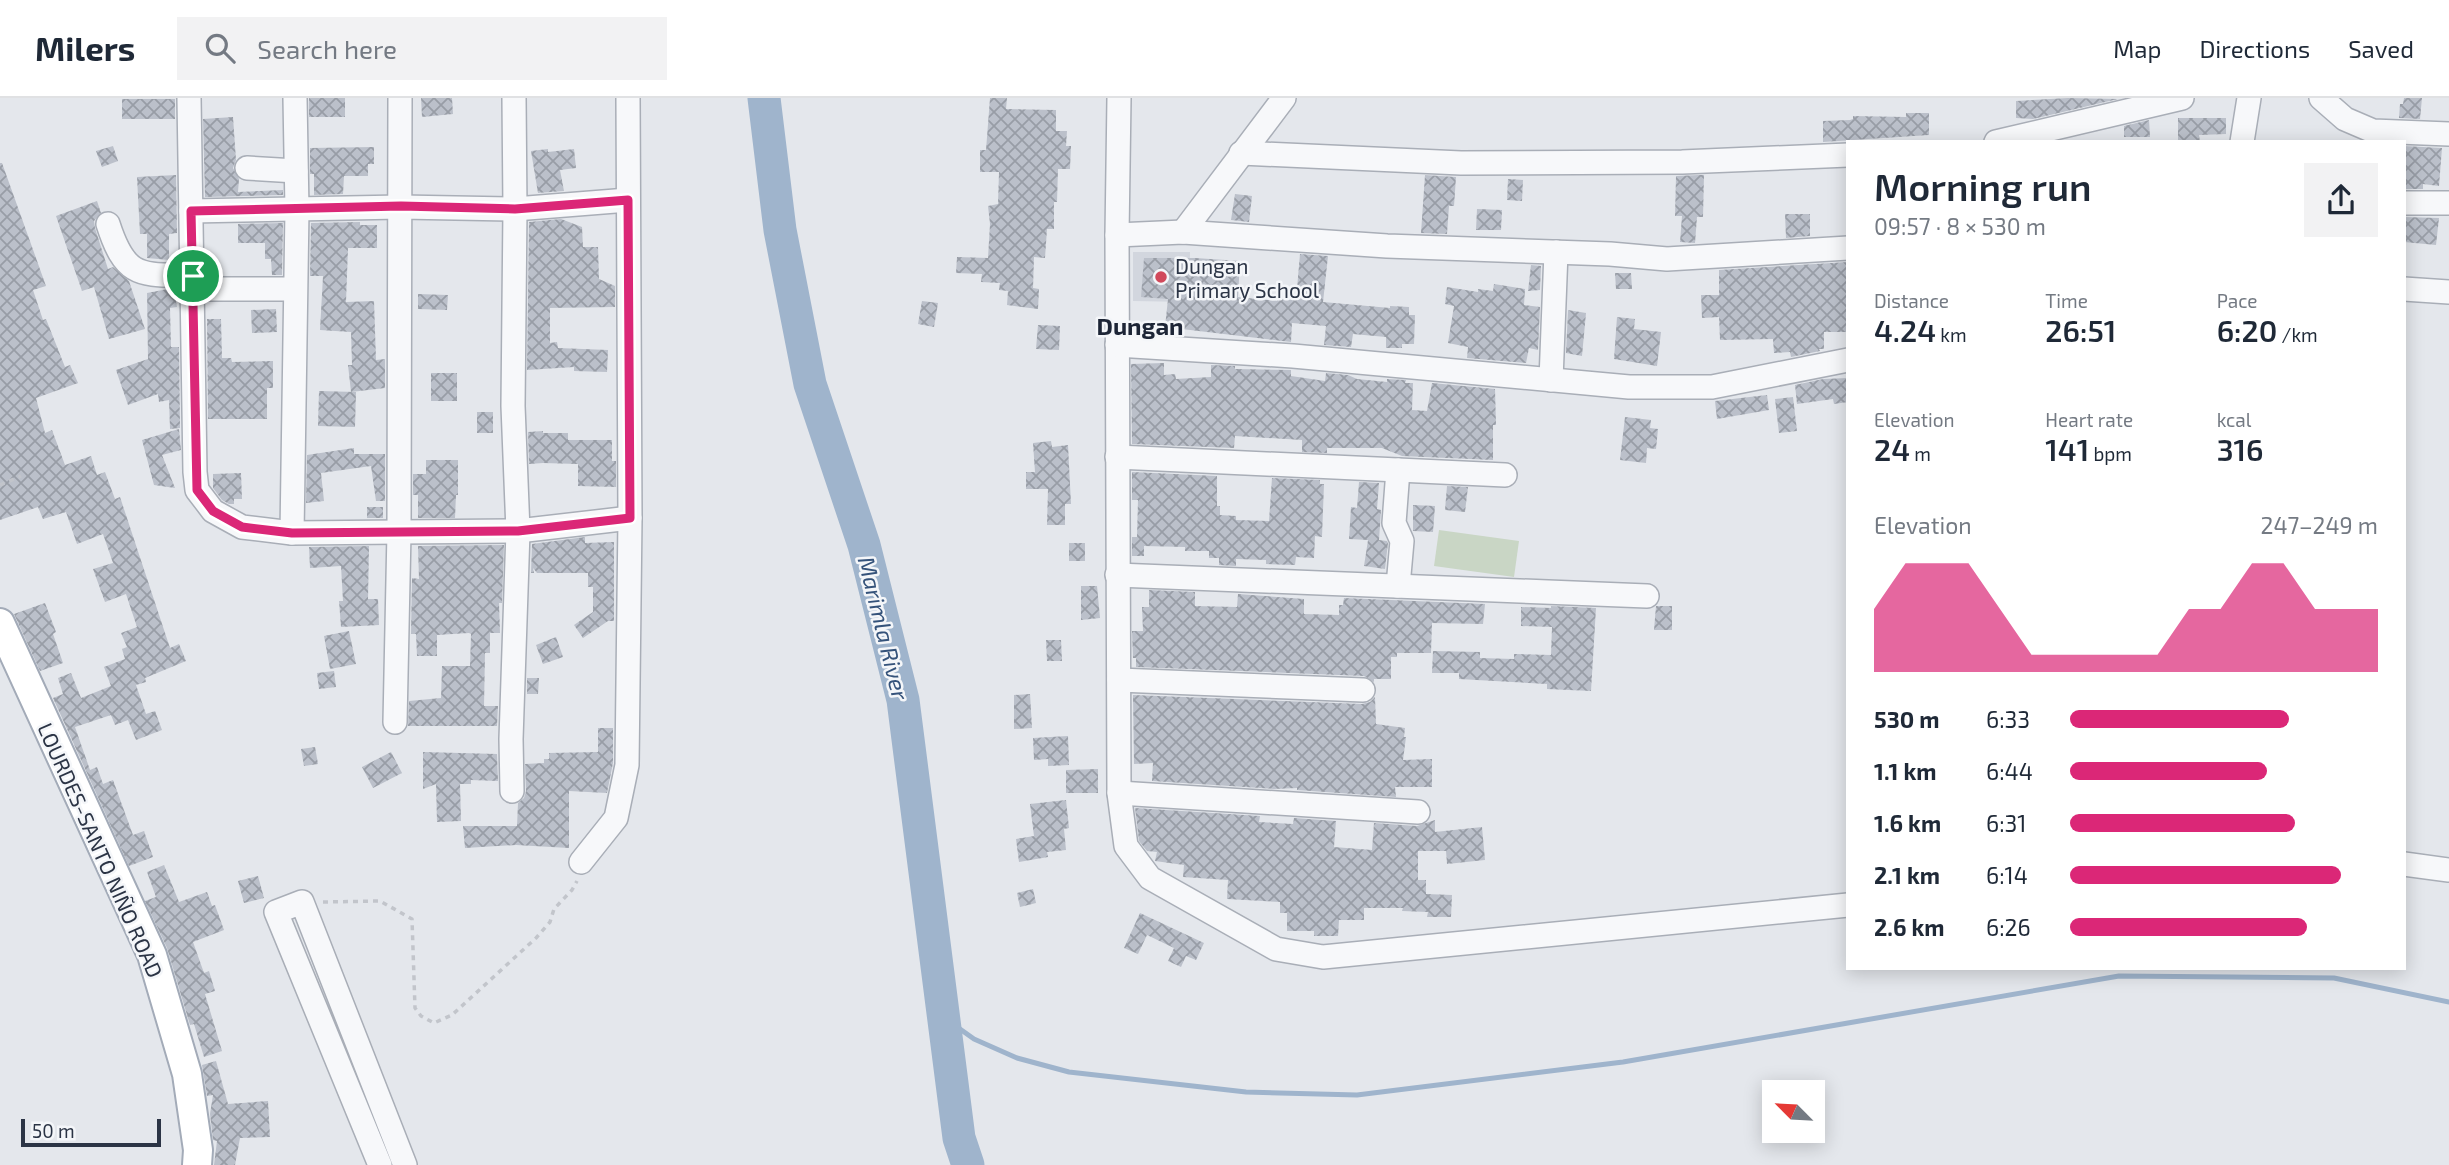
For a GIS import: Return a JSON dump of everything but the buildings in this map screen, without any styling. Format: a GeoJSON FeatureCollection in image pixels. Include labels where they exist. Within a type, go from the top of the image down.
{"type":"FeatureCollection","features":[{"type":"Feature","properties":{"kind":"main road","name":"LOURDES-SANTO NIÑO ROAD"},"geometry":{"type":"LineString","coordinates":[[0,623],[152,955],[187,1074],[198,1150],[197,1165]]}},
{"type":"Feature","properties":{"kind":"street"},"geometry":{"type":"LineString","coordinates":[[189,98],[197,490],[213,511],[242,527],[292,533],[518,531],[630,518]]}},
{"type":"Feature","properties":{"kind":"street"},"geometry":{"type":"LineString","coordinates":[[292,533],[297,210],[295,98]]}},
{"type":"Feature","properties":{"kind":"street"},"geometry":{"type":"LineString","coordinates":[[395,722],[399,532],[400,98]]}},
{"type":"Feature","properties":{"kind":"street"},"geometry":{"type":"LineString","coordinates":[[512,791],[511,739],[518,531],[513,405],[514,98]]}},
{"type":"Feature","properties":{"kind":"street"},"geometry":{"type":"LineString","coordinates":[[581,862],[616,818],[627,765],[630,518],[628,98]]}},
{"type":"Feature","properties":{"kind":"street"},"geometry":{"type":"LineString","coordinates":[[1119,98],[1119,793],[1126,846],[1150,878],[1276,949],[1323,957],[1846,905]]}},
{"type":"Feature","properties":{"kind":"street"},"geometry":{"type":"LineString","coordinates":[[1183,232],[1284,98]]}},
{"type":"Feature","properties":{"kind":"street"},"geometry":{"type":"LineString","coordinates":[[2004,140],[2182,98]]}},
{"type":"Feature","properties":{"kind":"street"},"geometry":{"type":"LineString","coordinates":[[2242,140],[2249,98]]}},
{"type":"Feature","properties":{"kind":"street"},"geometry":{"type":"LineString","coordinates":[[2321,98],[2344,119],[2372,131],[2449,134]]}},
{"type":"Feature","properties":{"kind":"street"},"geometry":{"type":"LineString","coordinates":[[1241,153],[1461,163],[1682,162],[1846,155]]}},
{"type":"Feature","properties":{"kind":"street"},"geometry":{"type":"LineString","coordinates":[[247,168],[296,171]]}},
{"type":"Feature","properties":{"kind":"street"},"geometry":{"type":"LineString","coordinates":[[191,211],[401,206],[515,209],[628,200]]}},
{"type":"Feature","properties":{"kind":"street"},"geometry":{"type":"LineString","coordinates":[[2406,203],[2449,203]]}},
{"type":"Feature","properties":{"kind":"street"},"geometry":{"type":"LineString","coordinates":[[108,224],[116,250],[129,264],[144,274],[193,283],[295,289]]}},
{"type":"Feature","properties":{"kind":"street"},"geometry":{"type":"LineString","coordinates":[[1117,234],[1183,232],[1387,246],[1667,259],[1846,248]]}},
{"type":"Feature","properties":{"kind":"street"},"geometry":{"type":"LineString","coordinates":[[1551,380],[1556,252]]}},
{"type":"Feature","properties":{"kind":"street"},"geometry":{"type":"LineString","coordinates":[[2406,289],[2449,292]]}},
{"type":"Feature","properties":{"kind":"street"},"geometry":{"type":"LineString","coordinates":[[1117,345],[1293,356],[1629,387],[1712,387],[1846,360]]}},
{"type":"Feature","properties":{"kind":"street"},"geometry":{"type":"LineString","coordinates":[[1117,457],[1505,475]]}},
{"type":"Feature","properties":{"kind":"street"},"geometry":{"type":"LineString","coordinates":[[1398,470],[1394,523],[1402,541],[1398,586]]}},
{"type":"Feature","properties":{"kind":"street"},"geometry":{"type":"LineString","coordinates":[[1117,575],[1647,596]]}},
{"type":"Feature","properties":{"kind":"street"},"geometry":{"type":"LineString","coordinates":[[1119,681],[1363,690]]}},
{"type":"Feature","properties":{"kind":"street"},"geometry":{"type":"LineString","coordinates":[[1119,793],[1418,813]]}},
{"type":"Feature","properties":{"kind":"street"},"geometry":{"type":"LineString","coordinates":[[2406,864],[2449,870]]}},
{"type":"Feature","properties":{"kind":"street"},"geometry":{"type":"LineString","coordinates":[[380,1165],[276,912],[302,902],[405,1165]]}},
{"type":"Feature","properties":{"kind":"path"},"geometry":{"type":"LineString","coordinates":[[0,485],[21,476]]}},
{"type":"Feature","properties":{"kind":"path"},"geometry":{"type":"LineString","coordinates":[[302,902],[380,901],[412,919],[415,1008],[421,1016],[434,1023],[452,1015],[536,938],[550,922],[554,909],[572,890],[579,878],[581,862]]}},
{"type":"Feature","properties":{"kind":"shaded area","name":"Dungan Primary School"},"geometry":{"type":"Polygon","coordinates":[[[1133,252],[1190,252],[1189,302],[1133,301],[1133,252]]]}},
{"type":"Feature","properties":{"kind":"green space"},"geometry":{"type":"Polygon","coordinates":[[[1439,530],[1519,541],[1514,577],[1434,566],[1439,530]]]}},
{"type":"Feature","properties":{"kind":"waterway","name":"Marimla River"},"geometry":{"type":"LineString","coordinates":[[764,98],[780,230],[810,384],[864,545],[903,700],[959,1138],[968,1165]]}},
{"type":"Feature","properties":{"kind":"waterway"},"geometry":{"type":"LineString","coordinates":[[943,1017],[974,1039],[1017,1058],[1069,1072],[1246,1092],[1357,1095],[1623,1062],[2119,976],[2334,978],[2449,1002]]}},
{"type":"Feature","properties":{"kind":"place","name":"Dungan Primary School"},"geometry":{"type":"Point","coordinates":[1161,277]}},
{"type":"Feature","properties":{"kind":"district","name":"Dungan"},"geometry":{"type":"Point","coordinates":[1140,325]}},
{"type":"Feature","properties":{"kind":"route"},"geometry":{"type":"LineString","coordinates":[[628,200],[630,518],[518,531],[292,533],[242,527],[213,511],[197,490],[195,472],[193,276],[191,211],[401,206],[515,209],[628,200]]}}]}
